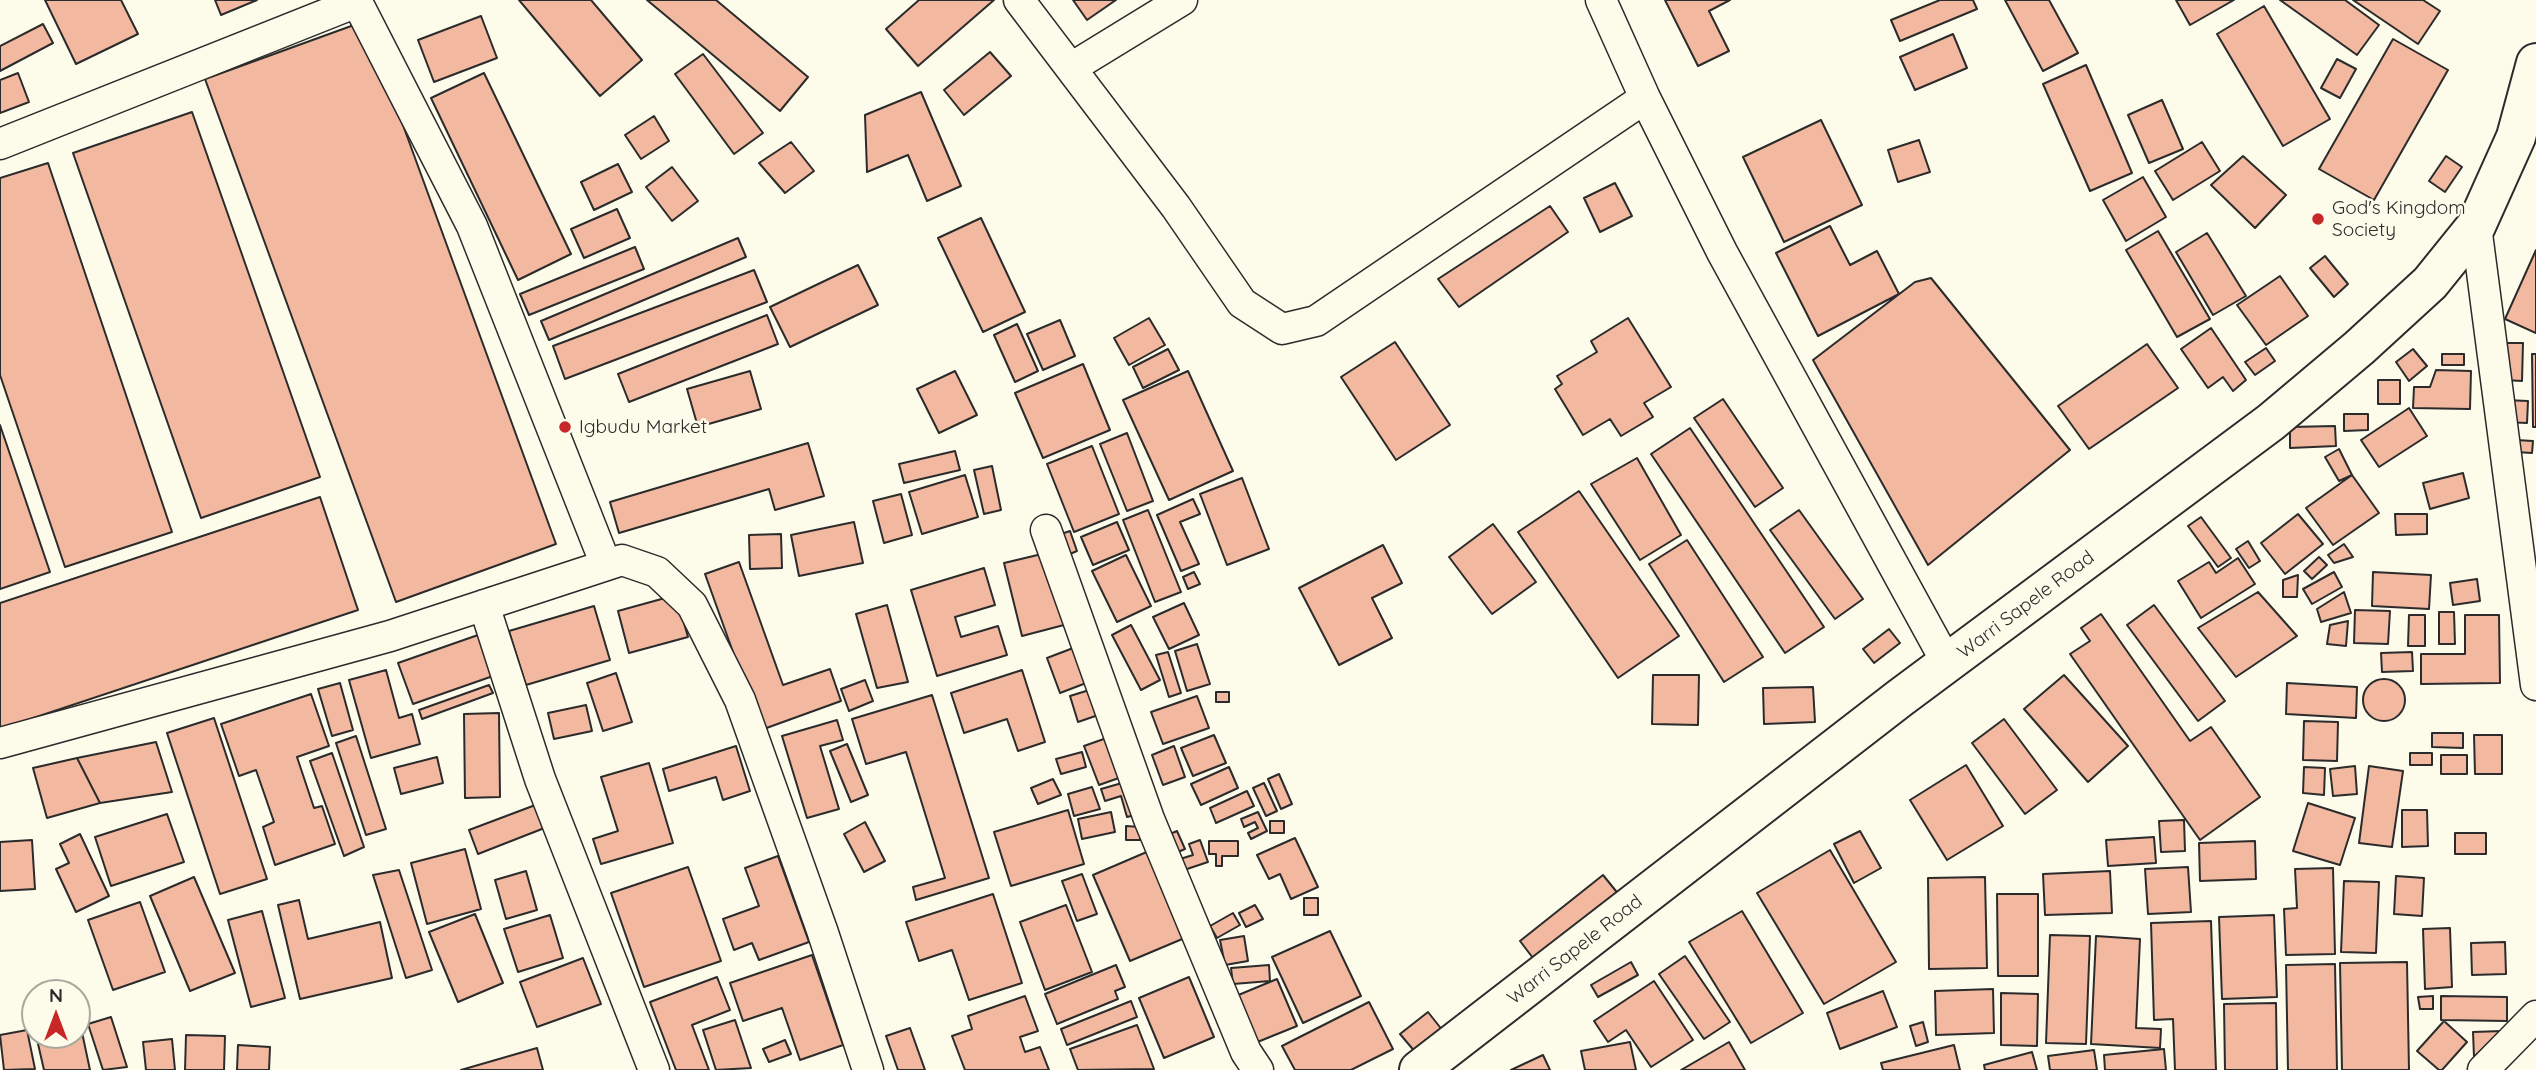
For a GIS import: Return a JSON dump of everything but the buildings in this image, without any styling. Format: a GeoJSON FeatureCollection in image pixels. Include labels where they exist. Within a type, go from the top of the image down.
{"type":"FeatureCollection","features":[{"type":"Feature","properties":{"kind":"highway","name":"Warri Sapele Road"},"geometry":{"type":"LineString","coordinates":[[1419,1070],[1947,663],[2271,422],[2359,348],[2430,283],[2476,226],[2516,137],[2536,63]]}},
{"type":"Feature","properties":{"kind":"street"},"geometry":{"type":"LineString","coordinates":[[1019,0],[1176,207],[1242,303],[1282,329],[1316,321],[1645,98]]}},
{"type":"Feature","properties":{"kind":"street"},"geometry":{"type":"LineString","coordinates":[[1071,68],[1182,0]]}},
{"type":"Feature","properties":{"kind":"street"},"geometry":{"type":"LineString","coordinates":[[1601,0],[1645,98],[1722,252],[1947,663]]}},
{"type":"Feature","properties":{"kind":"street"},"geometry":{"type":"LineString","coordinates":[[0,144],[356,1],[472,226],[606,565]]}},
{"type":"Feature","properties":{"kind":"street"},"geometry":{"type":"LineString","coordinates":[[2476,226],[2535,676]]}},
{"type":"Feature","properties":{"kind":"street"},"geometry":{"type":"LineString","coordinates":[[1046,530],[1149,819],[1247,1052],[1258,1070]]}},
{"type":"Feature","properties":{"kind":"street"},"geometry":{"type":"LineString","coordinates":[[0,744],[390,636],[622,560],[657,572],[692,605],[740,700],[822,930],[868,1070]]}},
{"type":"Feature","properties":{"kind":"street"},"geometry":{"type":"LineString","coordinates":[[484,606],[540,779],[654,1070]]}},
{"type":"Feature","properties":{"kind":"street"},"geometry":{"type":"LineString","coordinates":[[2483,1070],[2536,1016]]}},
{"type":"Feature","properties":{"kind":"place","name":"God's Kingdom Society"},"geometry":{"type":"Point","coordinates":[2318,219]}},
{"type":"Feature","properties":{"kind":"place","name":"Igbudu Market"},"geometry":{"type":"Point","coordinates":[565,427]}}]}
